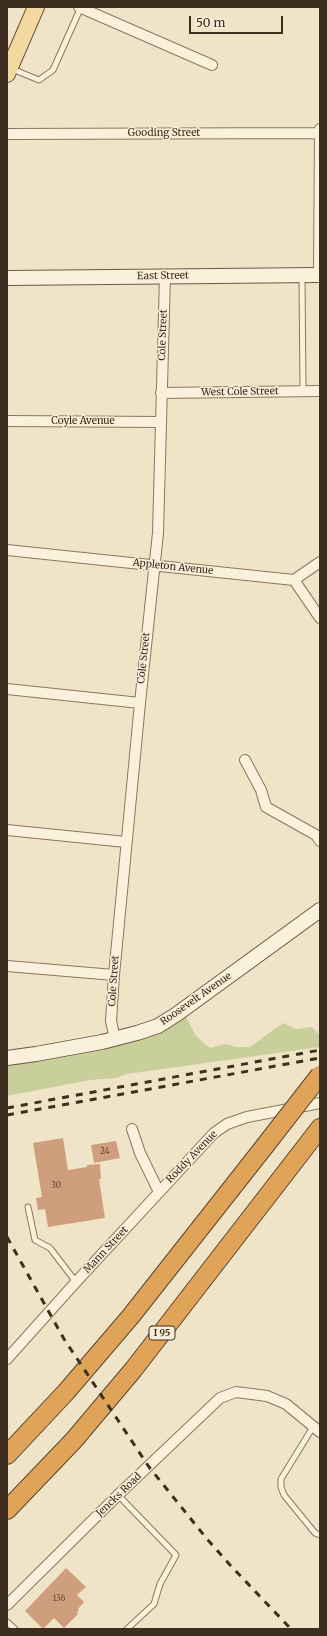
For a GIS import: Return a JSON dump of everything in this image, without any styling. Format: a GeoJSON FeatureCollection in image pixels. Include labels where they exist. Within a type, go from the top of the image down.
{"type":"FeatureCollection","features":[{"type":"Feature","properties":{"kind":"highway"},"geometry":{"type":"LineString","coordinates":[[7,1455],[66,1392],[131,1316],[320,1075]]}},
{"type":"Feature","properties":{"kind":"highway","name":"I 95"},"geometry":{"type":"LineString","coordinates":[[7,1510],[74,1440],[133,1370],[320,1128]]}},
{"type":"Feature","properties":{"kind":"main road"},"geometry":{"type":"LineString","coordinates":[[8,71],[36,7]]}},
{"type":"Feature","properties":{"kind":"street"},"geometry":{"type":"LineString","coordinates":[[80,7],[212,65]]}},
{"type":"Feature","properties":{"kind":"street"},"geometry":{"type":"LineString","coordinates":[[320,129],[320,275]]}},
{"type":"Feature","properties":{"kind":"street","name":"Gooding Street"},"geometry":{"type":"LineString","coordinates":[[7,134],[320,133]]}},
{"type":"Feature","properties":{"kind":"street","name":"East Street"},"geometry":{"type":"LineString","coordinates":[[7,278],[320,275]]}},
{"type":"Feature","properties":{"kind":"street","name":"Cole Street"},"geometry":{"type":"LineString","coordinates":[[115,1040],[111,1021],[114,975],[126,842],[158,533],[164,276]]}},
{"type":"Feature","properties":{"kind":"street","name":"West Cole Street"},"geometry":{"type":"LineString","coordinates":[[161,393],[320,391]]}},
{"type":"Feature","properties":{"kind":"street","name":"Coyle Avenue"},"geometry":{"type":"LineString","coordinates":[[7,421],[160,422]]}},
{"type":"Feature","properties":{"kind":"street","name":"Appleton Avenue"},"geometry":{"type":"LineString","coordinates":[[7,550],[294,580]]}},
{"type":"Feature","properties":{"kind":"street"},"geometry":{"type":"LineString","coordinates":[[320,562],[294,580],[320,618]]}},
{"type":"Feature","properties":{"kind":"street"},"geometry":{"type":"LineString","coordinates":[[7,689],[140,704]]}},
{"type":"Feature","properties":{"kind":"street"},"geometry":{"type":"LineString","coordinates":[[245,760],[261,790],[266,807],[316,836],[320,841]]}},
{"type":"Feature","properties":{"kind":"street"},"geometry":{"type":"LineString","coordinates":[[7,830],[126,842]]}},
{"type":"Feature","properties":{"kind":"street","name":"Roosevelt Avenue"},"geometry":{"type":"LineString","coordinates":[[7,1058],[115,1040],[148,1030],[177,1014],[320,910]]}},
{"type":"Feature","properties":{"kind":"street"},"geometry":{"type":"LineString","coordinates":[[7,966],[114,975]]}},
{"type":"Feature","properties":{"kind":"street","name":"Roddy Avenue"},"geometry":{"type":"LineString","coordinates":[[159,1192],[208,1139],[227,1124],[259,1114],[320,1103]]}},
{"type":"Feature","properties":{"kind":"street"},"geometry":{"type":"LineString","coordinates":[[132,1129],[140,1154],[159,1192]]}},
{"type":"Feature","properties":{"kind":"street","name":"Mann Street"},"geometry":{"type":"LineString","coordinates":[[7,1358],[159,1192]]}},
{"type":"Feature","properties":{"kind":"street","name":"Jencks Road"},"geometry":{"type":"LineString","coordinates":[[7,1605],[118,1495],[220,1398],[236,1392],[267,1396],[286,1404],[317,1429]]}},
{"type":"Feature","properties":{"kind":"lane"},"geometry":{"type":"LineString","coordinates":[[8,71],[40,80],[53,70],[80,7]]}},
{"type":"Feature","properties":{"kind":"lane"},"geometry":{"type":"LineString","coordinates":[[302,275],[302,391]]}},
{"type":"Feature","properties":{"kind":"lane"},"geometry":{"type":"LineString","coordinates":[[28,1207],[35,1240],[50,1248],[76,1282]]}},
{"type":"Feature","properties":{"kind":"lane"},"geometry":{"type":"LineString","coordinates":[[317,1429],[281,1479],[281,1487],[284,1495],[316,1533],[320,1535]]}},
{"type":"Feature","properties":{"kind":"lane"},"geometry":{"type":"LineString","coordinates":[[118,1495],[176,1555],[160,1584],[154,1604],[128,1629]]}},
{"type":"Feature","properties":{"kind":"lane"},"geometry":{"type":"LineString","coordinates":[[7,1622],[16,1629]]}},
{"type":"Feature","properties":{"kind":"green space"},"geometry":{"type":"Polygon","coordinates":[[[181,1007],[196,1036],[210,1048],[226,1044],[236,1047],[250,1047],[283,1023],[296,1029],[312,1027],[320,1036],[320,1047],[127,1074],[116,1078],[90,1080],[7,1096],[7,1051],[110,1035],[154,1021],[181,1007]]]}},
{"type":"Feature","properties":{"kind":"building"},"geometry":{"type":"Polygon","coordinates":[[[63,1138],[68,1170],[87,1167],[87,1165],[100,1164],[101,1179],[99,1179],[105,1218],[48,1227],[45,1209],[38,1210],[36,1198],[42,1197],[33,1143],[63,1138]]]}},
{"type":"Feature","properties":{"kind":"building"},"geometry":{"type":"Polygon","coordinates":[[[116,1141],[120,1158],[94,1163],[91,1145],[116,1141]]]}},
{"type":"Feature","properties":{"kind":"building"},"geometry":{"type":"Polygon","coordinates":[[[66,1568],[86,1587],[77,1595],[84,1602],[78,1609],[78,1614],[64,1628],[54,1618],[43,1629],[25,1611],[66,1568]]]}},
{"type":"Feature","properties":{"kind":"railway"},"geometry":{"type":"LineString","coordinates":[[7,1108],[320,1050]]}},
{"type":"Feature","properties":{"kind":"railway"},"geometry":{"type":"LineString","coordinates":[[7,1115],[320,1058]]}},
{"type":"Feature","properties":{"kind":"railway"},"geometry":{"type":"LineString","coordinates":[[7,1237],[64,1339],[149,1467],[207,1539],[291,1629]]}}]}
